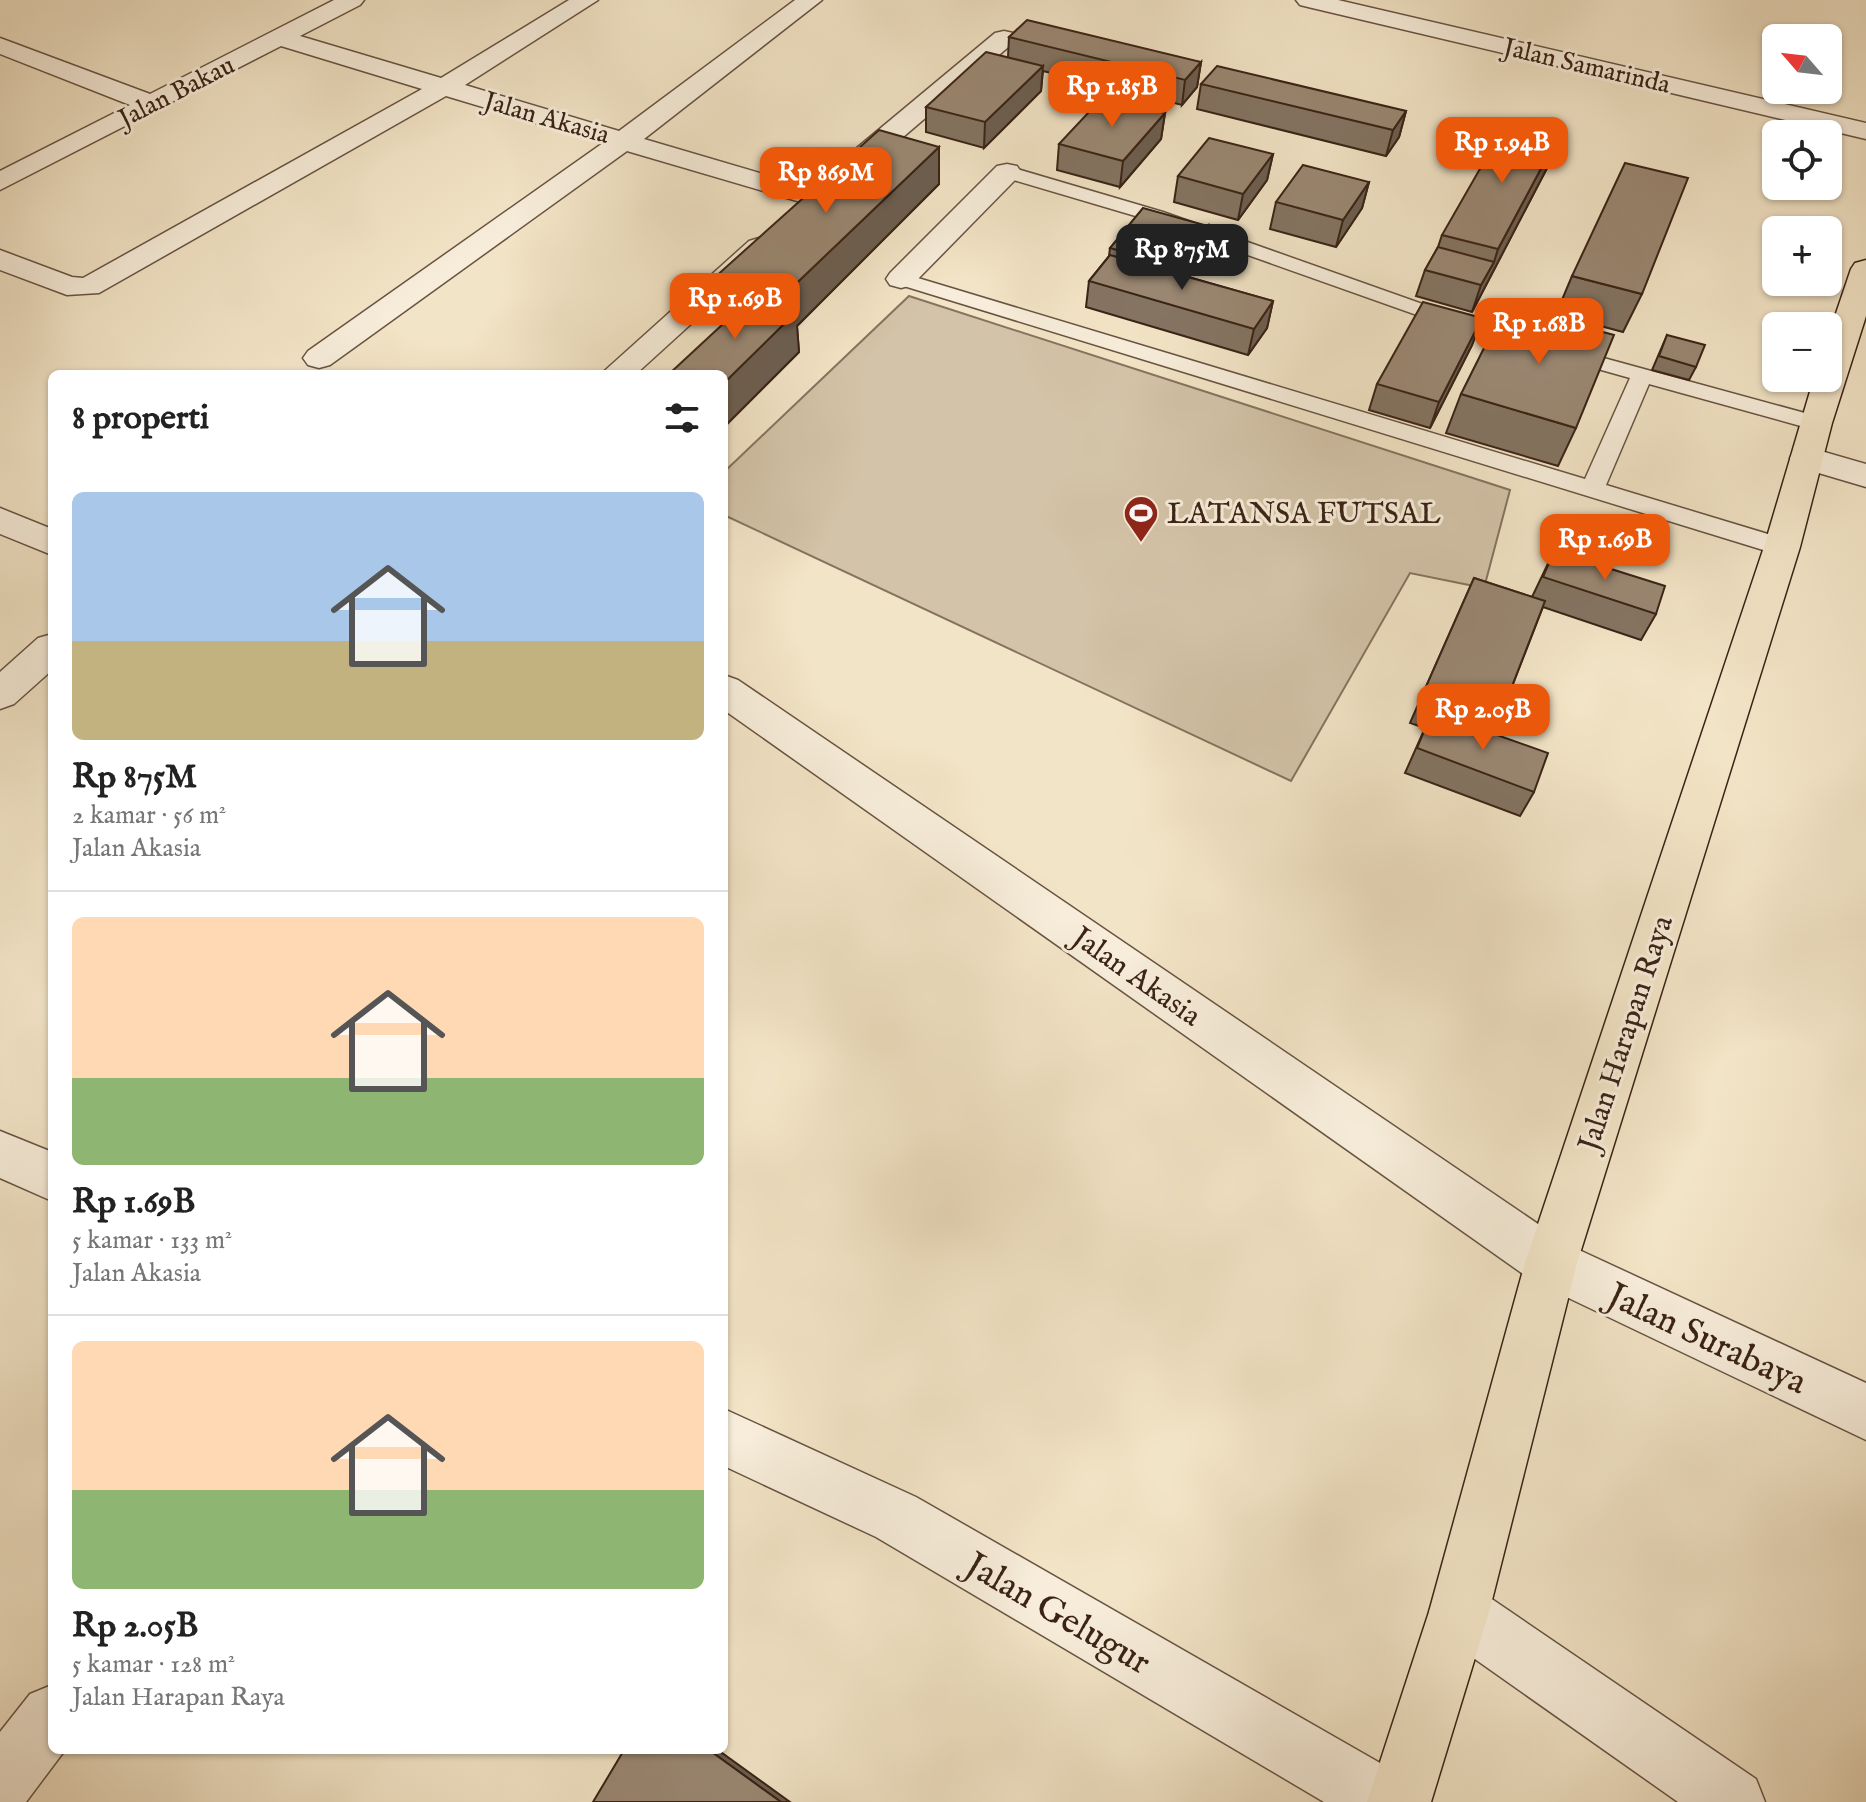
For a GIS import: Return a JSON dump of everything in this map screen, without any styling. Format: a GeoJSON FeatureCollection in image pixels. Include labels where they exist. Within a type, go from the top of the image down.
{"type":"FeatureCollection","features":[{"type":"Feature","properties":{"kind":"main road","name":"Jalan Harapan Raya"},"geometry":{"type":"LineString","coordinates":[[1399,1802],[1459,1612],[1551,1263],[1782,547],[1811,441],[1866,269]]}},
{"type":"Feature","properties":{"kind":"street","name":"Jalan Bakau"},"geometry":{"type":"LineString","coordinates":[[0,182],[352,0]]}},
{"type":"Feature","properties":{"kind":"street"},"geometry":{"type":"LineString","coordinates":[[0,259],[67,286],[88,287],[444,87],[586,0]]}},
{"type":"Feature","properties":{"kind":"street"},"geometry":{"type":"LineString","coordinates":[[319,358],[625,140],[810,0]]}},
{"type":"Feature","properties":{"kind":"street","name":"Jalan Samarinda"},"geometry":{"type":"LineString","coordinates":[[1308,0],[1866,131]]}},
{"type":"Feature","properties":{"kind":"street","name":"Jalan Akasia"},"geometry":{"type":"LineString","coordinates":[[279,38],[814,198]]}},
{"type":"Feature","properties":{"kind":"street"},"geometry":{"type":"LineString","coordinates":[[621,370],[814,198],[1004,38]]}},
{"type":"Feature","properties":{"kind":"street"},"geometry":{"type":"LineString","coordinates":[[0,45],[151,104]]}},
{"type":"Feature","properties":{"kind":"street"},"geometry":{"type":"LineString","coordinates":[[901,279],[1007,172]]}},
{"type":"Feature","properties":{"kind":"street"},"geometry":{"type":"LineString","coordinates":[[1811,441],[1866,476]]}},
{"type":"Feature","properties":{"kind":"street"},"geometry":{"type":"LineString","coordinates":[[0,520],[48,541]]}},
{"type":"Feature","properties":{"kind":"street"},"geometry":{"type":"LineString","coordinates":[[0,694],[48,652]]}},
{"type":"Feature","properties":{"kind":"street","name":"Jalan Akasia"},"geometry":{"type":"LineString","coordinates":[[728,693],[1551,1263]]}},
{"type":"Feature","properties":{"kind":"street"},"geometry":{"type":"LineString","coordinates":[[0,1154],[48,1175]]}},
{"type":"Feature","properties":{"kind":"street","name":"Jalan Surabaya"},"geometry":{"type":"LineString","coordinates":[[1551,1263],[1866,1412]]}},
{"type":"Feature","properties":{"kind":"street","name":"Jalan Gelugur"},"geometry":{"type":"LineString","coordinates":[[728,1439],[896,1517],[1385,1802]]}},
{"type":"Feature","properties":{"kind":"street"},"geometry":{"type":"LineString","coordinates":[[1459,1612],[1733,1802]]}},
{"type":"Feature","properties":{"kind":"street"},"geometry":{"type":"LineString","coordinates":[[0,1784],[48,1721]]}},
{"type":"Feature","properties":{"kind":"lane"},"geometry":{"type":"LineString","coordinates":[[1007,172],[1156,216],[1469,327],[1642,375],[1811,441]]}},
{"type":"Feature","properties":{"kind":"lane"},"geometry":{"type":"LineString","coordinates":[[901,279],[1782,547]]}},
{"type":"Feature","properties":{"kind":"lane"},"geometry":{"type":"LineString","coordinates":[[1592,490],[1642,375]]}},
{"type":"Feature","properties":{"kind":"shaded area","name":"LATANSA FUTSAL"},"geometry":{"type":"Polygon","coordinates":[[[909,296],[1510,490],[1484,588],[1410,573],[1291,781],[728,517],[728,468],[909,296]]]}},
{"type":"Feature","properties":{"kind":"building"},"geometry":{"type":"Polygon","coordinates":[[[1027,20],[1201,62],[1185,80],[1009,37],[1027,20]]]}},
{"type":"Feature","properties":{"kind":"building"},"geometry":{"type":"Polygon","coordinates":[[[986,52],[1043,66],[985,122],[926,107],[986,52]]]}},
{"type":"Feature","properties":{"kind":"building"},"geometry":{"type":"Polygon","coordinates":[[[1217,66],[1406,111],[1393,130],[1201,84],[1217,66]]]}},
{"type":"Feature","properties":{"kind":"building"},"geometry":{"type":"Polygon","coordinates":[[[1102,98],[1165,113],[1123,161],[1059,144],[1102,98]]]}},
{"type":"Feature","properties":{"kind":"building"},"geometry":{"type":"Polygon","coordinates":[[[1508,120],[1560,133],[1498,249],[1442,235],[1508,120]]]}},
{"type":"Feature","properties":{"kind":"building"},"geometry":{"type":"Polygon","coordinates":[[[879,130],[939,147],[780,299],[714,278],[879,130]]]}},
{"type":"Feature","properties":{"kind":"building"},"geometry":{"type":"Polygon","coordinates":[[[1209,138],[1273,154],[1243,194],[1178,176],[1209,138]]]}},
{"type":"Feature","properties":{"kind":"building"},"geometry":{"type":"Polygon","coordinates":[[[1625,163],[1688,178],[1642,294],[1572,276],[1625,163]]]}},
{"type":"Feature","properties":{"kind":"building"},"geometry":{"type":"Polygon","coordinates":[[[1303,165],[1369,182],[1343,220],[1276,202],[1303,165]]]}},
{"type":"Feature","properties":{"kind":"building"},"geometry":{"type":"Polygon","coordinates":[[[1143,208],[1208,226],[1176,267],[1110,248],[1143,208]]]}},
{"type":"Feature","properties":{"kind":"building"},"geometry":{"type":"Polygon","coordinates":[[[1438,247],[1494,262],[1481,285],[1425,270],[1438,247]]]}},
{"type":"Feature","properties":{"kind":"building"},"geometry":{"type":"Polygon","coordinates":[[[1110,255],[1273,301],[1254,329],[1089,281],[1110,255]]]}},
{"type":"Feature","properties":{"kind":"building"},"geometry":{"type":"Polygon","coordinates":[[[750,299],[795,313],[728,379],[728,370],[673,370],[750,299]]]}},
{"type":"Feature","properties":{"kind":"building"},"geometry":{"type":"Polygon","coordinates":[[[1423,302],[1482,318],[1439,402],[1377,384],[1423,302]]]}},
{"type":"Feature","properties":{"kind":"building"},"geometry":{"type":"Polygon","coordinates":[[[1505,306],[1614,335],[1576,428],[1461,394],[1505,306]]]}},
{"type":"Feature","properties":{"kind":"building"},"geometry":{"type":"Polygon","coordinates":[[[1667,335],[1705,345],[1696,367],[1659,356],[1667,335]]]}},
{"type":"Feature","properties":{"kind":"building"},"geometry":{"type":"Polygon","coordinates":[[[1554,551],[1665,586],[1656,614],[1543,577],[1554,551]]]}},
{"type":"Feature","properties":{"kind":"building"},"geometry":{"type":"Polygon","coordinates":[[[1474,578],[1545,601],[1497,725],[1421,698],[1474,578]]]}},
{"type":"Feature","properties":{"kind":"building"},"geometry":{"type":"Polygon","coordinates":[[[1432,712],[1548,753],[1534,792],[1417,748],[1432,712]]]}},
{"type":"Feature","properties":{"kind":"building"},"geometry":{"type":"Polygon","coordinates":[[[622,1754],[715,1754],[781,1802],[593,1802],[622,1754]]]}},
{"type":"Feature","properties":{"kind":"place","name":"LATANSA FUTSAL"},"geometry":{"type":"Point","coordinates":[1141,544]}}]}
